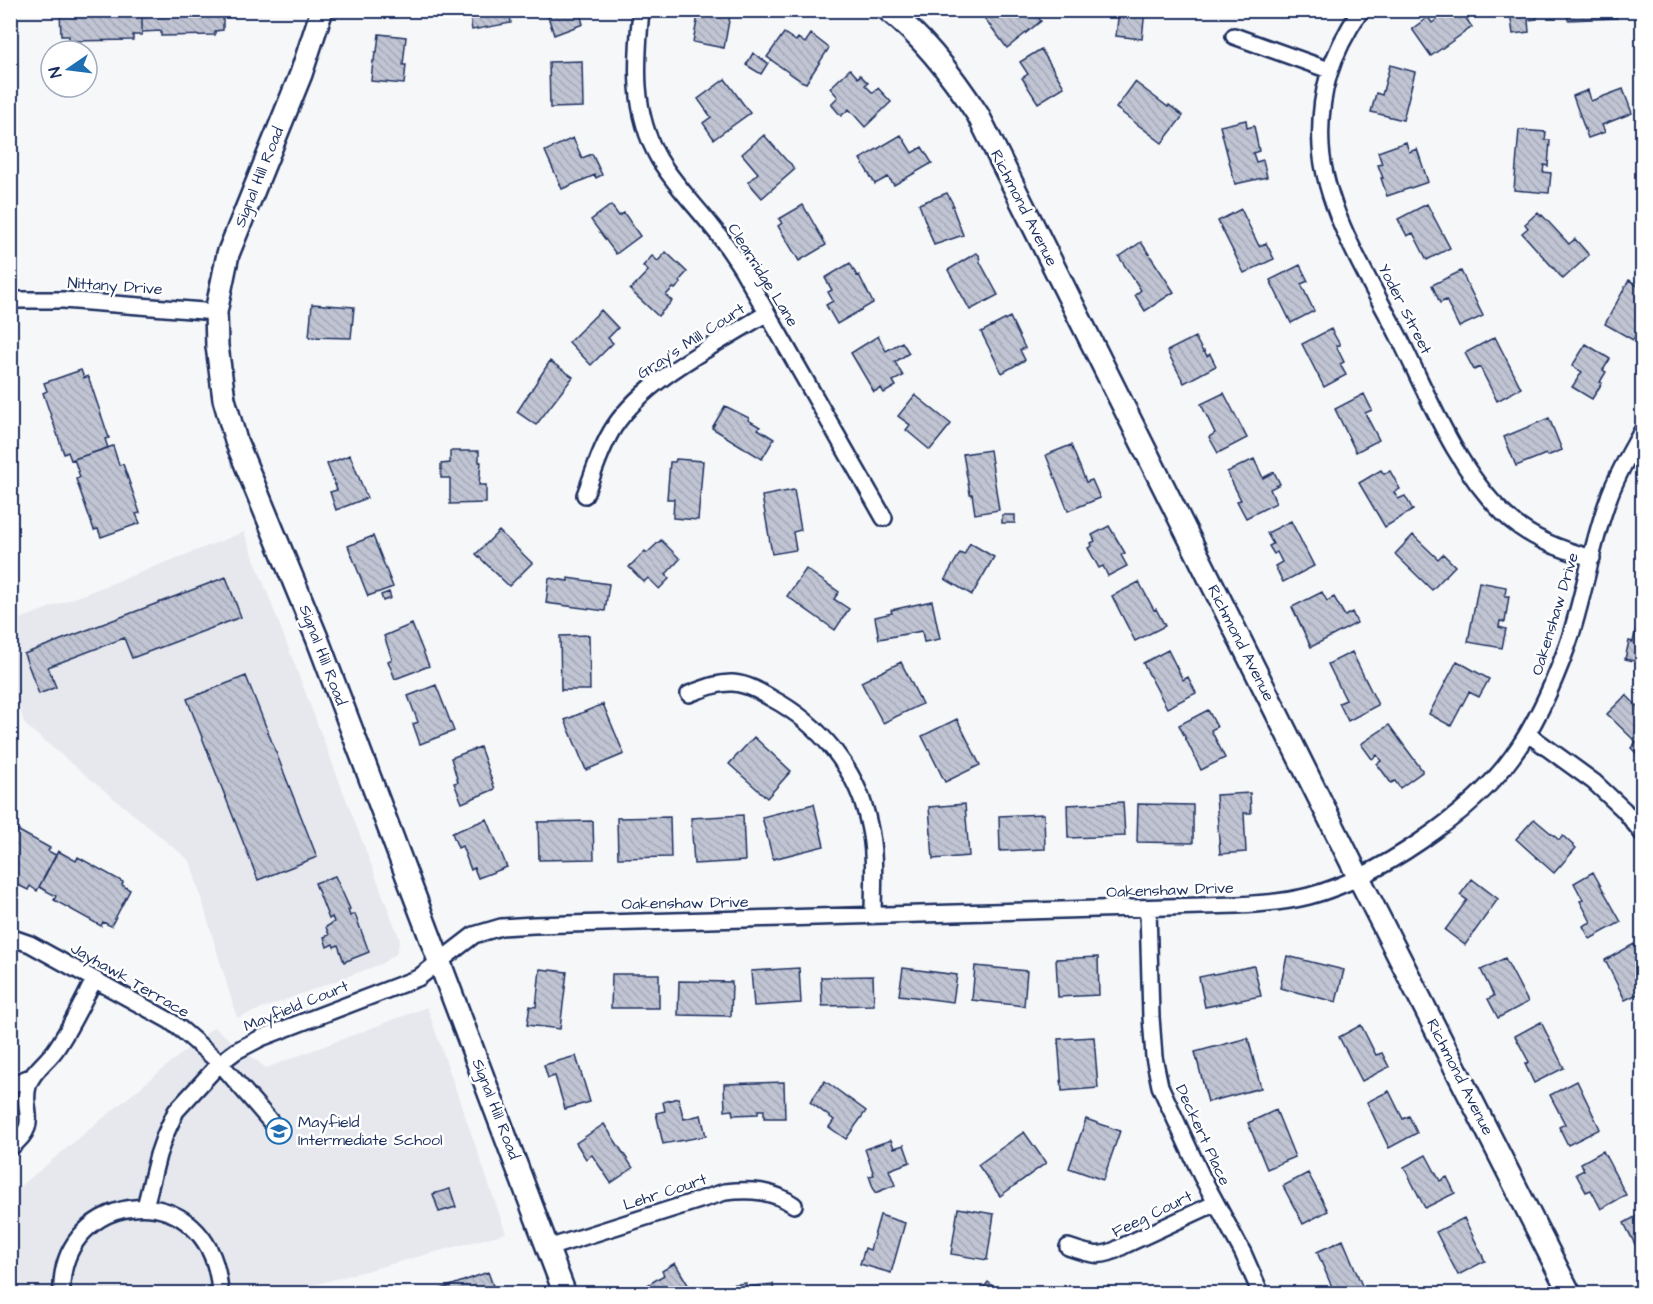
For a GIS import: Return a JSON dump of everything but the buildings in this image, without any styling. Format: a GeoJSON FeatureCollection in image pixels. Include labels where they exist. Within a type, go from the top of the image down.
{"type":"FeatureCollection","features":[{"type":"Feature","properties":{"kind":"street","name":"Signal Hill Road"},"geometry":{"type":"LineString","coordinates":[[322,10],[305,63],[228,254],[216,312],[217,346],[224,399],[236,441],[317,638],[565,1293]]}},
{"type":"Feature","properties":{"kind":"street","name":"Clearridge Lane"},"geometry":{"type":"LineString","coordinates":[[641,10],[636,65],[637,84],[645,125],[658,158],[676,184],[725,243],[884,519]]}},
{"type":"Feature","properties":{"kind":"street","name":"Richmond Avenue"},"geometry":{"type":"LineString","coordinates":[[888,10],[928,48],[955,80],[978,115],[1358,876],[1570,1293]]}},
{"type":"Feature","properties":{"kind":"street","name":"Yoder Street"},"geometry":{"type":"LineString","coordinates":[[1361,10],[1329,70],[1322,104],[1321,148],[1324,168],[1342,225],[1453,445],[1482,489],[1505,515],[1523,530],[1549,545],[1592,558]]}},
{"type":"Feature","properties":{"kind":"street"},"geometry":{"type":"LineString","coordinates":[[1234,36],[1329,70]]}},
{"type":"Feature","properties":{"kind":"street","name":"Nittany Drive"},"geometry":{"type":"LineString","coordinates":[[10,300],[63,300],[216,312]]}},
{"type":"Feature","properties":{"kind":"street","name":"Gray's Mill Court"},"geometry":{"type":"LineString","coordinates":[[585,495],[613,429],[638,397],[662,378],[767,313]]}},
{"type":"Feature","properties":{"kind":"street","name":"Oakenshaw Drive"},"geometry":{"type":"LineString","coordinates":[[440,962],[474,935],[501,927],[1148,909],[1277,902],[1324,891],[1358,876],[1448,822],[1512,759],[1528,734],[1551,687],[1568,644],[1608,500],[1642,431]]}},
{"type":"Feature","properties":{"kind":"street"},"geometry":{"type":"LineString","coordinates":[[689,694],[715,684],[732,683],[748,686],[787,706],[823,737],[853,780],[869,825],[874,860],[873,916]]}},
{"type":"Feature","properties":{"kind":"street"},"geometry":{"type":"LineString","coordinates":[[1528,734],[1594,782],[1624,810],[1642,833]]}},
{"type":"Feature","properties":{"kind":"street","name":"Deckert Place"},"geometry":{"type":"LineString","coordinates":[[1148,909],[1151,1017],[1154,1057],[1160,1086],[1261,1293]]}},
{"type":"Feature","properties":{"kind":"street","name":"Jayhawk Terrace"},"geometry":{"type":"LineString","coordinates":[[10,937],[30,944],[170,1021],[196,1040],[220,1063],[271,1122]]}},
{"type":"Feature","properties":{"kind":"street","name":"Mayfield Court"},"geometry":{"type":"LineString","coordinates":[[145,1208],[161,1145],[176,1111],[220,1063],[236,1051],[261,1038],[409,982],[440,962]]}},
{"type":"Feature","properties":{"kind":"street"},"geometry":{"type":"LineString","coordinates":[[10,1148],[25,1134],[29,1121],[28,1085],[55,1051],[94,980]]}},
{"type":"Feature","properties":{"kind":"street"},"geometry":{"type":"LineString","coordinates":[[10,1085],[33,1076]]}},
{"type":"Feature","properties":{"kind":"street","name":"Lehr Court"},"geometry":{"type":"LineString","coordinates":[[548,1248],[725,1192],[762,1191],[782,1197],[794,1205]]}},
{"type":"Feature","properties":{"kind":"street","name":"Feeg Court"},"geometry":{"type":"LineString","coordinates":[[1068,1247],[1100,1256],[1113,1253],[1123,1246],[1216,1203]]}},
{"type":"Feature","properties":{"kind":"street"},"geometry":{"type":"LineString","coordinates":[[62,1293],[64,1268],[72,1249],[85,1230],[102,1217],[124,1209],[145,1208],[167,1211],[187,1222],[202,1236],[214,1255],[219,1273],[220,1293]]}},
{"type":"Feature","properties":{"kind":"shaded area"},"geometry":{"type":"Polygon","coordinates":[[[244,532],[400,940],[396,954],[381,964],[237,1018],[190,861],[25,725],[11,681],[10,623],[244,532]]]}},
{"type":"Feature","properties":{"kind":"shaded area","name":"Mayfield Intermediate School"},"geometry":{"type":"Polygon","coordinates":[[[427,1007],[506,1233],[284,1293],[11,1294],[11,1194],[214,1027],[266,1068],[427,1007]]]}},
{"type":"Feature","properties":{"kind":"place","name":"Mayfield Intermediate School"},"geometry":{"type":"Point","coordinates":[279,1131]}}]}
